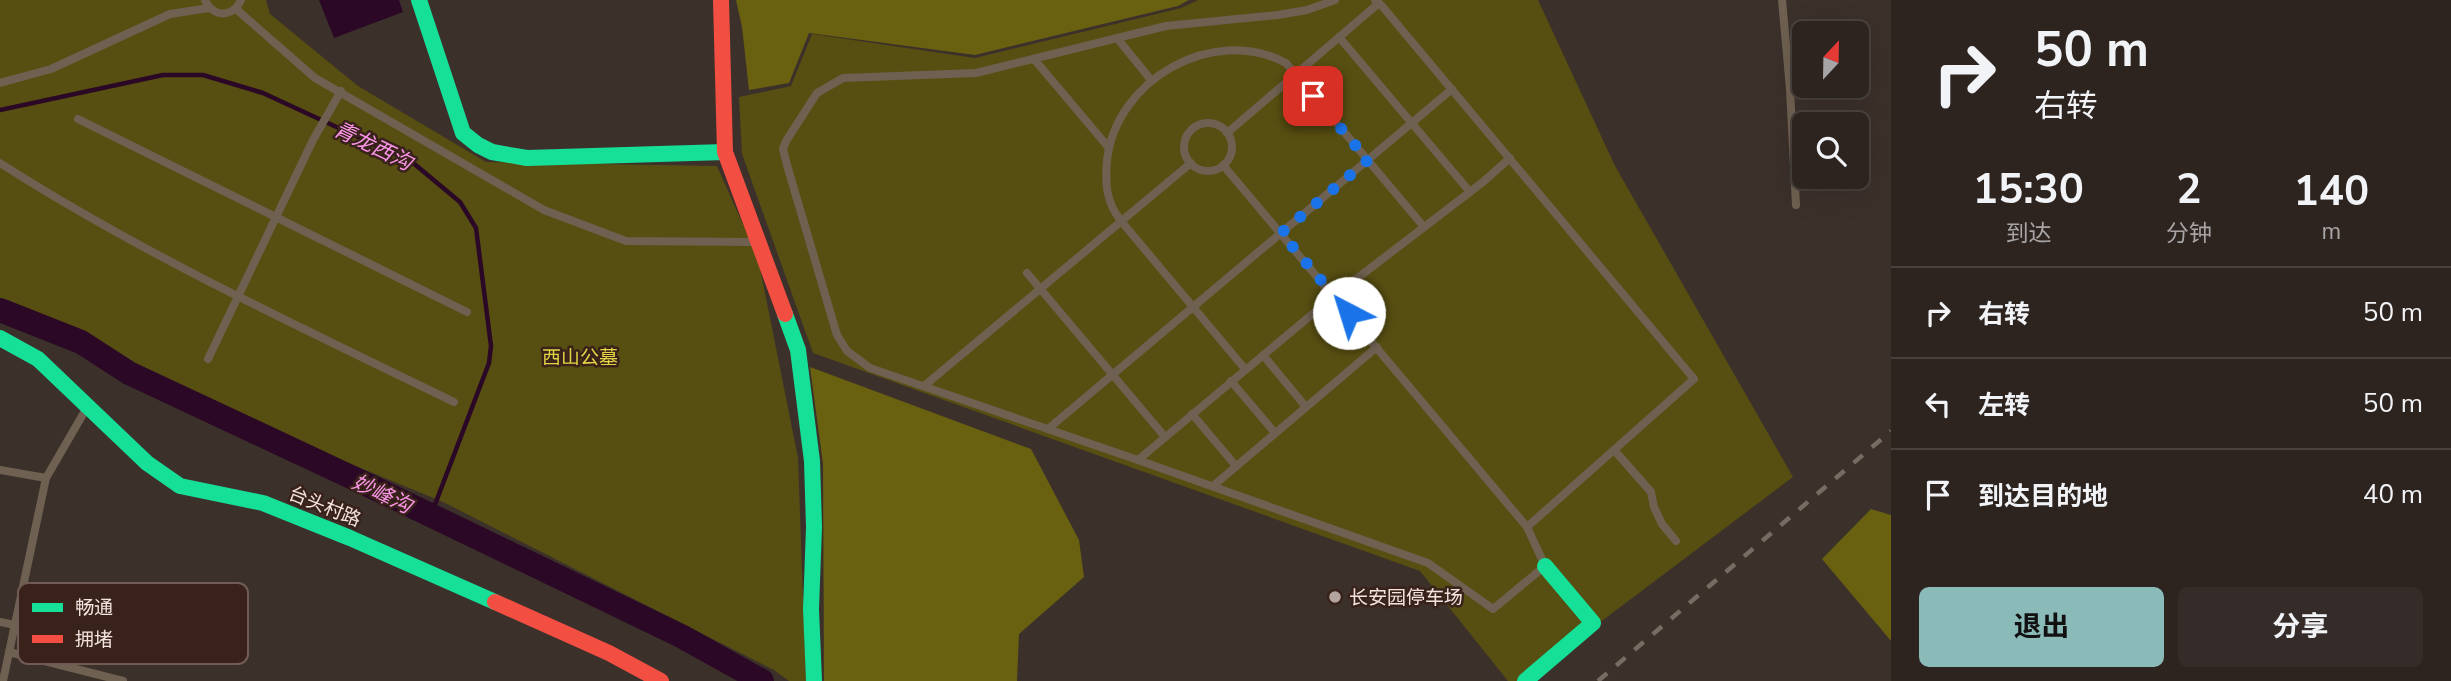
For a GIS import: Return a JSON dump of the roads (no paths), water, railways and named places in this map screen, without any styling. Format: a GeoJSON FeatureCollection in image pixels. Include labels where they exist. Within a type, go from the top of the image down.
{"type":"FeatureCollection","features":[{"type":"Feature","properties":{"kind":"street"},"geometry":{"type":"LineString","coordinates":[[419,0],[463,133],[479,149],[527,158],[725,152]]}},
{"type":"Feature","properties":{"kind":"street"},"geometry":{"type":"LineString","coordinates":[[721,0],[725,152],[797,350],[799,364],[812,461],[814,527],[811,609],[814,681]]}},
{"type":"Feature","properties":{"kind":"street","name":"台头村路"},"geometry":{"type":"LineString","coordinates":[[0,338],[38,359],[89,404],[148,463],[180,486],[264,503],[350,538],[609,653],[661,681]]}},
{"type":"Feature","properties":{"kind":"street"},"geometry":{"type":"LineString","coordinates":[[1525,681],[1593,622],[1545,566]]}},
{"type":"Feature","properties":{"kind":"lane"},"geometry":{"type":"LineString","coordinates":[[0,83],[51,69],[170,13],[207,4],[220,14],[226,14],[236,9],[241,0]]}},
{"type":"Feature","properties":{"kind":"lane"},"geometry":{"type":"LineString","coordinates":[[1223,165],[1528,527],[1545,566],[1493,609],[1428,564],[1213,486],[870,368],[847,351],[836,335],[785,157],[783,149],[786,141],[817,93],[844,78],[976,73],[1166,26],[1278,15],[1307,10],[1335,0]]}},
{"type":"Feature","properties":{"kind":"lane"},"geometry":{"type":"LineString","coordinates":[[1782,0],[1796,205]]}},
{"type":"Feature","properties":{"kind":"lane"},"geometry":{"type":"LineString","coordinates":[[1227,132],[1377,2],[1694,379],[1528,527]]}},
{"type":"Feature","properties":{"kind":"lane"},"geometry":{"type":"LineString","coordinates":[[236,9],[315,78],[544,210],[626,240],[758,242]]}},
{"type":"Feature","properties":{"kind":"lane"},"geometry":{"type":"LineString","coordinates":[[1339,37],[1471,192]]}},
{"type":"Feature","properties":{"kind":"lane"},"geometry":{"type":"LineString","coordinates":[[1117,38],[1151,80]]}},
{"type":"Feature","properties":{"kind":"lane"},"geometry":{"type":"LineString","coordinates":[[1245,369],[1121,221],[1108,200],[1106,170],[1116,126],[1127,106],[1151,80],[1180,62],[1222,51],[1252,52],[1286,63],[1424,227]]}},
{"type":"Feature","properties":{"kind":"lane"},"geometry":{"type":"LineString","coordinates":[[1034,58],[1109,148]]}},
{"type":"Feature","properties":{"kind":"lane"},"geometry":{"type":"LineString","coordinates":[[1048,429],[1452,89]]}},
{"type":"Feature","properties":{"kind":"lane"},"geometry":{"type":"LineString","coordinates":[[208,359],[320,127],[341,91]]}},
{"type":"Feature","properties":{"kind":"lane"},"geometry":{"type":"LineString","coordinates":[[78,119],[467,312]]}},
{"type":"Feature","properties":{"kind":"lane"},"geometry":{"type":"LineString","coordinates":[[1211,123],[1227,132],[1232,144],[1231,152],[1223,165],[1208,170],[1191,163],[1184,145],[1195,126],[1211,123]]}},
{"type":"Feature","properties":{"kind":"lane"},"geometry":{"type":"LineString","coordinates":[[1138,460],[1245,369],[1471,192],[1510,158]]}},
{"type":"Feature","properties":{"kind":"lane"},"geometry":{"type":"LineString","coordinates":[[0,163],[67,206],[238,296],[454,402]]}},
{"type":"Feature","properties":{"kind":"lane"},"geometry":{"type":"LineString","coordinates":[[924,386],[1191,163]]}},
{"type":"Feature","properties":{"kind":"lane"},"geometry":{"type":"LineString","coordinates":[[1027,273],[1165,437]]}},
{"type":"Feature","properties":{"kind":"lane"},"geometry":{"type":"LineString","coordinates":[[1213,486],[1377,347]]}},
{"type":"Feature","properties":{"kind":"lane"},"geometry":{"type":"LineString","coordinates":[[1263,355],[1306,407]]}},
{"type":"Feature","properties":{"kind":"lane"},"geometry":{"type":"LineString","coordinates":[[1231,381],[1275,433]]}},
{"type":"Feature","properties":{"kind":"lane"},"geometry":{"type":"LineString","coordinates":[[24,583],[46,478],[89,404]]}},
{"type":"Feature","properties":{"kind":"lane"},"geometry":{"type":"LineString","coordinates":[[1192,414],[1236,466]]}},
{"type":"Feature","properties":{"kind":"lane"},"geometry":{"type":"LineString","coordinates":[[1615,451],[1651,492],[1662,524],[1676,541]]}},
{"type":"Feature","properties":{"kind":"lane"},"geometry":{"type":"LineString","coordinates":[[0,470],[46,478]]}},
{"type":"Feature","properties":{"kind":"lane"},"geometry":{"type":"LineString","coordinates":[[4,681],[18,611]]}},
{"type":"Feature","properties":{"kind":"lane"},"geometry":{"type":"LineString","coordinates":[[0,622],[15,625]]}},
{"type":"Feature","properties":{"kind":"lane"},"geometry":{"type":"LineString","coordinates":[[9,652],[18,654]]}},
{"type":"Feature","properties":{"kind":"lane"},"geometry":{"type":"LineString","coordinates":[[56,664],[123,681]]}},
{"type":"Feature","properties":{"kind":"waterway","name":"青龙西沟"},"geometry":{"type":"LineString","coordinates":[[0,110],[163,75],[203,75],[263,93],[412,162],[460,202],[476,228],[491,346],[489,363],[431,515]]}},
{"type":"Feature","properties":{"kind":"waterway","name":"妙峰沟"},"geometry":{"type":"LineString","coordinates":[[0,310],[81,342],[129,373],[681,636],[762,681]]}},
{"type":"Feature","properties":{"kind":"railway"},"geometry":{"type":"LineString","coordinates":[[1598,681],[1891,431]]}},
{"type":"Feature","properties":{"kind":"place","name":"长安园停车场"},"geometry":{"type":"Point","coordinates":[1335,597]}},
{"type":"Feature","properties":{"kind":"park label","name":"西山公墓"},"geometry":{"type":"Point","coordinates":[580,357]}}]}
